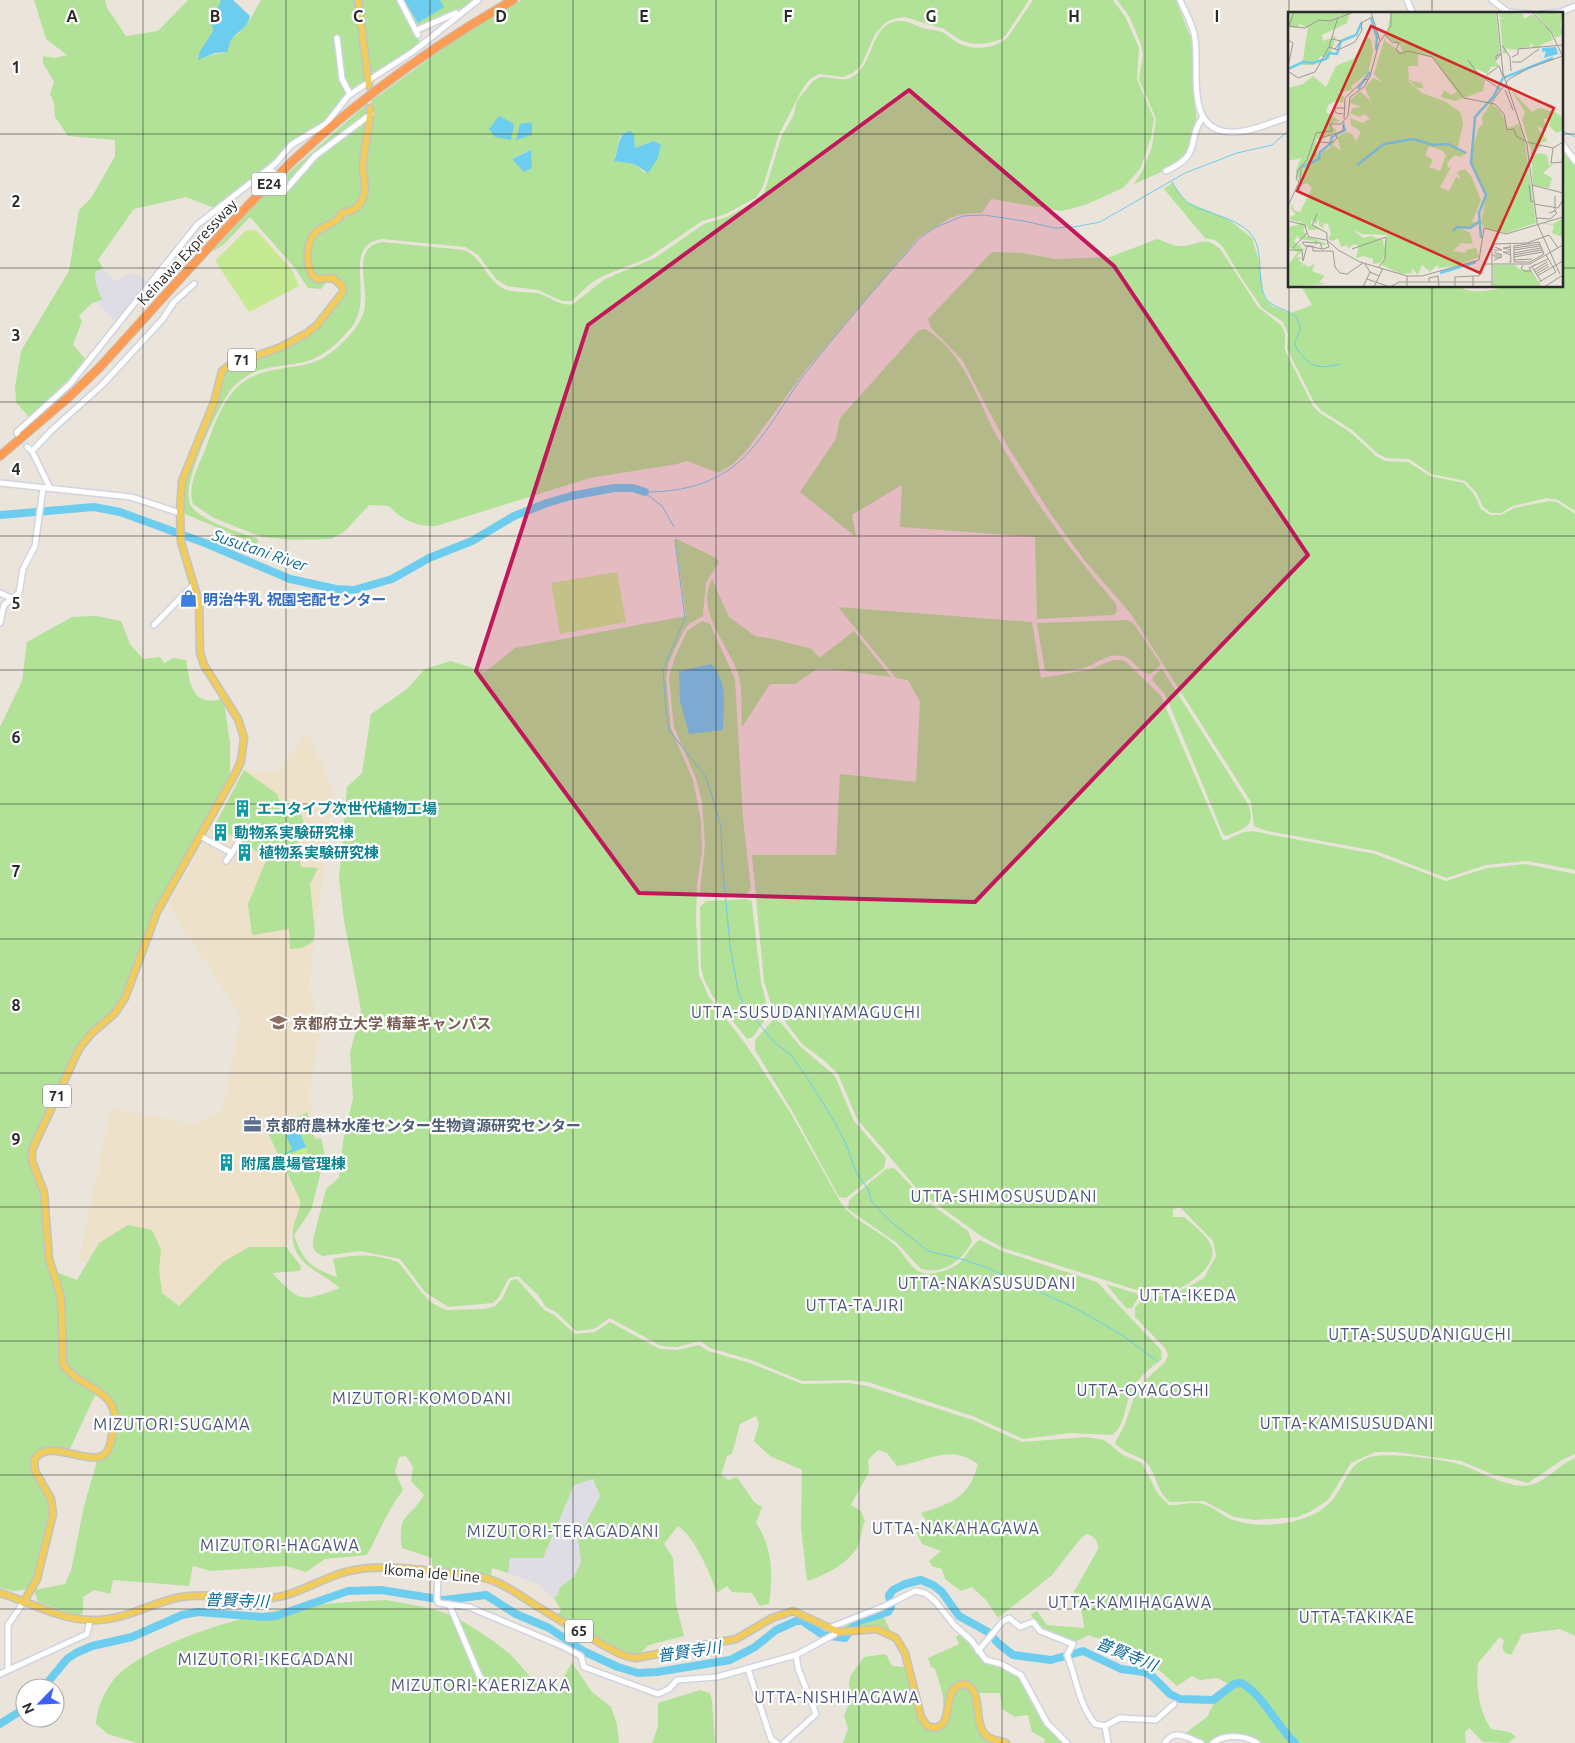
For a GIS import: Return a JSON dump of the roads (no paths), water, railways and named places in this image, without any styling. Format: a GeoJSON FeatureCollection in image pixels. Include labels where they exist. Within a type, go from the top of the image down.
{"type":"FeatureCollection","features":[{"type":"Feature","properties":{"kind":"highway","name":"Keinawa Expressway"},"geometry":{"type":"LineString","coordinates":[[57,406],[282,168],[384,82],[434,46],[508,0]]}},
{"type":"Feature","properties":{"kind":"highway","name":"Keinawa Expressway"},"geometry":{"type":"LineString","coordinates":[[0,456],[98,368],[266,187],[312,145],[357,107],[414,64],[513,0]]}},
{"type":"Feature","properties":{"kind":"main road"},"geometry":{"type":"LineString","coordinates":[[358,0],[369,82]]}},
{"type":"Feature","properties":{"kind":"main road","name":"71"},"geometry":{"type":"LineString","coordinates":[[23,1603],[37,1579],[53,1514],[51,1499],[35,1471],[34,1460],[38,1454],[50,1450],[92,1458],[103,1456],[108,1450],[115,1416],[112,1403],[104,1395],[63,1364],[61,1297],[49,1259],[44,1192],[32,1161],[32,1150],[79,1049],[91,1034],[115,1013],[124,998],[157,912],[241,761],[244,738],[238,720],[204,665],[200,653],[199,602],[195,583],[185,559],[181,538],[180,512],[184,476],[214,402],[222,371],[230,365],[276,350],[307,333],[317,325],[343,292],[342,286],[333,278],[317,279],[310,274],[308,264],[310,243],[317,231],[338,220],[342,213],[356,209],[361,203],[365,193],[363,166],[370,111]]}},
{"type":"Feature","properties":{"kind":"main road","name":"Ikoma Ide Line"},"geometry":{"type":"LineString","coordinates":[[0,1594],[70,1617],[90,1620],[120,1618],[170,1600],[188,1596],[276,1597],[296,1592],[340,1573],[358,1569],[478,1576],[502,1583],[557,1619],[622,1655],[632,1658],[736,1639],[789,1611],[801,1613],[832,1630],[846,1633],[877,1629],[888,1633],[898,1641],[910,1666],[921,1717],[928,1727],[936,1728],[943,1724],[953,1690],[959,1685],[965,1684],[974,1691],[983,1732],[989,1738],[1006,1743]]}},
{"type":"Feature","properties":{"kind":"street"},"geometry":{"type":"LineString","coordinates":[[400,0],[418,32],[464,10]]}},
{"type":"Feature","properties":{"kind":"street"},"geometry":{"type":"LineString","coordinates":[[18,435],[17,432],[70,384],[198,224],[270,169],[291,144],[326,124],[350,94],[414,51],[478,0]]}},
{"type":"Feature","properties":{"kind":"street"},"geometry":{"type":"LineString","coordinates":[[1180,0],[1195,36],[1197,98],[1203,118],[1216,129],[1237,132],[1288,117]]}},
{"type":"Feature","properties":{"kind":"street"},"geometry":{"type":"LineString","coordinates":[[1407,0],[1412,12]]}},
{"type":"Feature","properties":{"kind":"street"},"geometry":{"type":"LineString","coordinates":[[1492,0],[1508,12]]}},
{"type":"Feature","properties":{"kind":"street"},"geometry":{"type":"LineString","coordinates":[[1559,12],[1575,6]]}},
{"type":"Feature","properties":{"kind":"street"},"geometry":{"type":"LineString","coordinates":[[337,38],[342,79],[350,94]]}},
{"type":"Feature","properties":{"kind":"street"},"geometry":{"type":"LineString","coordinates":[[270,169],[287,188],[299,177],[315,156],[370,111]]}},
{"type":"Feature","properties":{"kind":"street"},"geometry":{"type":"LineString","coordinates":[[1166,171],[1179,165],[1187,157],[1195,143],[1198,124],[1203,118]]}},
{"type":"Feature","properties":{"kind":"street"},"geometry":{"type":"LineString","coordinates":[[1562,143],[1575,161]]}},
{"type":"Feature","properties":{"kind":"street"},"geometry":{"type":"LineString","coordinates":[[32,451],[52,430],[102,385],[162,320],[174,302],[194,284]]}},
{"type":"Feature","properties":{"kind":"street"},"geometry":{"type":"LineString","coordinates":[[27,446],[32,451],[50,488]]}},
{"type":"Feature","properties":{"kind":"street"},"geometry":{"type":"LineString","coordinates":[[0,483],[131,497],[180,512]]}},
{"type":"Feature","properties":{"kind":"street"},"geometry":{"type":"LineString","coordinates":[[0,624],[1,611],[4,605],[10,598],[19,593],[23,569],[35,546],[44,488]]}},
{"type":"Feature","properties":{"kind":"street"},"geometry":{"type":"LineString","coordinates":[[154,625],[195,583]]}},
{"type":"Feature","properties":{"kind":"street"},"geometry":{"type":"LineString","coordinates":[[0,592],[10,598]]}},
{"type":"Feature","properties":{"kind":"street"},"geometry":{"type":"LineString","coordinates":[[200,836],[232,853]]}},
{"type":"Feature","properties":{"kind":"street"},"geometry":{"type":"LineString","coordinates":[[226,861],[239,841]]}},
{"type":"Feature","properties":{"kind":"street"},"geometry":{"type":"LineString","coordinates":[[438,1573],[437,1602],[469,1607],[562,1646],[581,1656],[584,1667],[658,1694],[669,1689],[677,1680],[717,1677],[796,1655],[835,1634],[832,1630],[907,1594],[919,1592],[935,1601],[951,1621],[971,1640],[986,1660],[1000,1664],[1021,1675],[1047,1724],[1067,1743]]}},
{"type":"Feature","properties":{"kind":"street"},"geometry":{"type":"LineString","coordinates":[[8,1670],[8,1625],[23,1603]]}},
{"type":"Feature","properties":{"kind":"street"},"geometry":{"type":"LineString","coordinates":[[448,1604],[479,1675],[487,1687]]}},
{"type":"Feature","properties":{"kind":"street"},"geometry":{"type":"LineString","coordinates":[[978,1651],[1003,1621],[1009,1618],[1020,1627],[1032,1622],[1040,1631],[1073,1644],[1067,1656],[1073,1668],[1080,1702],[1095,1724],[1105,1726],[1120,1718],[1156,1720],[1174,1704]]}},
{"type":"Feature","properties":{"kind":"street"},"geometry":{"type":"LineString","coordinates":[[0,1674],[87,1634],[90,1620]]}},
{"type":"Feature","properties":{"kind":"street"},"geometry":{"type":"LineString","coordinates":[[784,1743],[816,1714],[798,1668],[796,1655]]}},
{"type":"Feature","properties":{"kind":"street"},"geometry":{"type":"LineString","coordinates":[[748,1669],[771,1739],[777,1743]]}},
{"type":"Feature","properties":{"kind":"street"},"geometry":{"type":"LineString","coordinates":[[1105,1726],[1108,1743]]}},
{"type":"Feature","properties":{"kind":"street"},"geometry":{"type":"LineString","coordinates":[[1165,1743],[1169,1738],[1179,1734],[1201,1743]]}},
{"type":"Feature","properties":{"kind":"street"},"geometry":{"type":"LineString","coordinates":[[1213,1743],[1220,1738],[1233,1736],[1256,1743]]}},
{"type":"Feature","properties":{"kind":"water"},"geometry":{"type":"Polygon","coordinates":[[[221,0],[233,0],[250,16],[248,22],[233,38],[227,52],[215,53],[198,60],[199,53],[213,31],[211,20],[219,14],[218,7],[221,0]]]}},
{"type":"Feature","properties":{"kind":"water"},"geometry":{"type":"Polygon","coordinates":[[[404,0],[440,0],[444,7],[418,23],[404,0]]]}},
{"type":"Feature","properties":{"kind":"water"},"geometry":{"type":"Polygon","coordinates":[[[499,116],[514,124],[511,140],[495,137],[489,129],[499,116]]]}},
{"type":"Feature","properties":{"kind":"water"},"geometry":{"type":"Polygon","coordinates":[[[532,122],[532,135],[516,140],[520,124],[532,122]]]}},
{"type":"Feature","properties":{"kind":"water"},"geometry":{"type":"Polygon","coordinates":[[[631,131],[634,135],[635,148],[654,141],[661,145],[658,158],[648,173],[634,164],[614,161],[621,138],[626,132],[631,131]]]}},
{"type":"Feature","properties":{"kind":"water"},"geometry":{"type":"Polygon","coordinates":[[[531,150],[532,168],[524,172],[512,159],[531,150]]]}},
{"type":"Feature","properties":{"kind":"water"},"geometry":{"type":"Polygon","coordinates":[[[711,664],[717,671],[723,687],[723,730],[689,734],[680,701],[679,671],[711,664]]]}},
{"type":"Feature","properties":{"kind":"water"},"geometry":{"type":"Polygon","coordinates":[[[297,1127],[306,1147],[283,1155],[292,1149],[285,1133],[297,1127]]]}},
{"type":"Feature","properties":{"kind":"waterway"},"geometry":{"type":"LineString","coordinates":[[1562,130],[1575,137]]}},
{"type":"Feature","properties":{"kind":"waterway"},"geometry":{"type":"LineString","coordinates":[[645,492],[669,491],[692,487],[724,473],[745,457],[764,434],[806,372],[848,321],[920,238],[936,227],[963,216],[984,215],[1055,228],[1074,227],[1100,222],[1185,173],[1237,153],[1272,145],[1288,131]]}},
{"type":"Feature","properties":{"kind":"waterway"},"geometry":{"type":"LineString","coordinates":[[1172,182],[1186,201],[1193,206],[1232,221],[1249,232],[1255,240],[1259,254],[1261,284],[1265,297],[1269,302],[1291,313],[1299,321],[1300,330],[1295,345],[1299,352],[1313,365],[1325,367],[1340,364]]}},
{"type":"Feature","properties":{"kind":"waterway","name":"Susutani River"},"geometry":{"type":"LineString","coordinates":[[0,515],[94,507],[120,512],[205,543],[290,579],[336,589],[354,590],[392,579],[429,558],[472,541],[514,516],[547,503],[571,496],[614,488],[633,488],[645,492]]}},
{"type":"Feature","properties":{"kind":"waterway"},"geometry":{"type":"LineString","coordinates":[[645,493],[662,506],[674,527]]}},
{"type":"Feature","properties":{"kind":"waterway"},"geometry":{"type":"LineString","coordinates":[[675,540],[685,618],[663,670],[666,710],[669,730],[706,777],[721,826],[722,861],[730,945],[738,991],[744,1006],[774,1042],[791,1055],[806,1076],[833,1119],[846,1144],[856,1172],[868,1189],[872,1202],[889,1220],[928,1251],[965,1260],[990,1269],[1077,1309],[1122,1335],[1157,1361]]}},
{"type":"Feature","properties":{"kind":"waterway","name":"普賢寺川"},"geometry":{"type":"LineString","coordinates":[[51,1678],[67,1659],[76,1653],[92,1646],[132,1637],[182,1615],[198,1612],[263,1617],[276,1616],[348,1591],[381,1590],[444,1600],[486,1595],[516,1614],[549,1628],[585,1652],[618,1667],[638,1673],[657,1672],[730,1660],[755,1647],[776,1630],[796,1621],[802,1621],[823,1635],[845,1638],[856,1622],[888,1612],[891,1607],[889,1595],[893,1590],[905,1584],[921,1580],[933,1585],[942,1592],[959,1616],[988,1632],[1013,1655],[1051,1660],[1083,1651],[1121,1669],[1144,1672],[1152,1676],[1170,1694],[1180,1699],[1213,1700],[1234,1684],[1241,1683],[1256,1695],[1295,1743]]}},
{"type":"Feature","properties":{"kind":"waterway","name":"普賢寺川"},"geometry":{"type":"LineString","coordinates":[[0,1724],[15,1714]]}},
{"type":"Feature","properties":{"kind":"place","name":"明治牛乳 祝園宅配センター"},"geometry":{"type":"Point","coordinates":[189,599]}},
{"type":"Feature","properties":{"kind":"place","name":"エコタイプ次世代植物工場"},"geometry":{"type":"Point","coordinates":[243,808]}},
{"type":"Feature","properties":{"kind":"place","name":"動物系実験研究棟"},"geometry":{"type":"Point","coordinates":[220,832]}},
{"type":"Feature","properties":{"kind":"place","name":"植物系実験研究棟"},"geometry":{"type":"Point","coordinates":[245,852]}},
{"type":"Feature","properties":{"kind":"place","name":"京都府立大学 精華キャンパス"},"geometry":{"type":"Point","coordinates":[279,1023]}},
{"type":"Feature","properties":{"kind":"place","name":"京都府農林水産センター生物資源研究センター"},"geometry":{"type":"Point","coordinates":[252,1125]}},
{"type":"Feature","properties":{"kind":"place","name":"附属農場管理棟"},"geometry":{"type":"Point","coordinates":[227,1163]}},
{"type":"Feature","properties":{"kind":"district","name":"UTTA-SUSUDANIYAMAGUCHI"},"geometry":{"type":"Point","coordinates":[806,1012]}},
{"type":"Feature","properties":{"kind":"district","name":"UTTA-SHIMOSUSUDANI"},"geometry":{"type":"Point","coordinates":[1004,1196]}},
{"type":"Feature","properties":{"kind":"district","name":"UTTA-NAKASUSUDANI"},"geometry":{"type":"Point","coordinates":[987,1283]}},
{"type":"Feature","properties":{"kind":"district","name":"UTTA-IKEDA"},"geometry":{"type":"Point","coordinates":[1188,1295]}},
{"type":"Feature","properties":{"kind":"district","name":"UTTA-TAJIRI"},"geometry":{"type":"Point","coordinates":[855,1305]}},
{"type":"Feature","properties":{"kind":"district","name":"UTTA-SUSUDANIGUCHI"},"geometry":{"type":"Point","coordinates":[1420,1334]}},
{"type":"Feature","properties":{"kind":"district","name":"UTTA-OYAGOSHI"},"geometry":{"type":"Point","coordinates":[1143,1390]}},
{"type":"Feature","properties":{"kind":"district","name":"MIZUTORI-KOMODANI"},"geometry":{"type":"Point","coordinates":[422,1398]}},
{"type":"Feature","properties":{"kind":"district","name":"UTTA-KAMISUSUDANI"},"geometry":{"type":"Point","coordinates":[1347,1423]}},
{"type":"Feature","properties":{"kind":"district","name":"MIZUTORI-SUGAMA"},"geometry":{"type":"Point","coordinates":[172,1424]}},
{"type":"Feature","properties":{"kind":"district","name":"UTTA-NAKAHAGAWA"},"geometry":{"type":"Point","coordinates":[956,1528]}},
{"type":"Feature","properties":{"kind":"district","name":"MIZUTORI-TERAGADANI"},"geometry":{"type":"Point","coordinates":[563,1531]}},
{"type":"Feature","properties":{"kind":"district","name":"MIZUTORI-HAGAWA"},"geometry":{"type":"Point","coordinates":[280,1545]}},
{"type":"Feature","properties":{"kind":"district","name":"UTTA-KAMIHAGAWA"},"geometry":{"type":"Point","coordinates":[1130,1602]}},
{"type":"Feature","properties":{"kind":"district","name":"UTTA-TAKIKAE"},"geometry":{"type":"Point","coordinates":[1357,1617]}},
{"type":"Feature","properties":{"kind":"district","name":"MIZUTORI-IKEGADANI"},"geometry":{"type":"Point","coordinates":[266,1659]}},
{"type":"Feature","properties":{"kind":"district","name":"MIZUTORI-KAERIZAKA"},"geometry":{"type":"Point","coordinates":[481,1685]}},
{"type":"Feature","properties":{"kind":"district","name":"UTTA-NISHIHAGAWA"},"geometry":{"type":"Point","coordinates":[837,1697]}}]}
